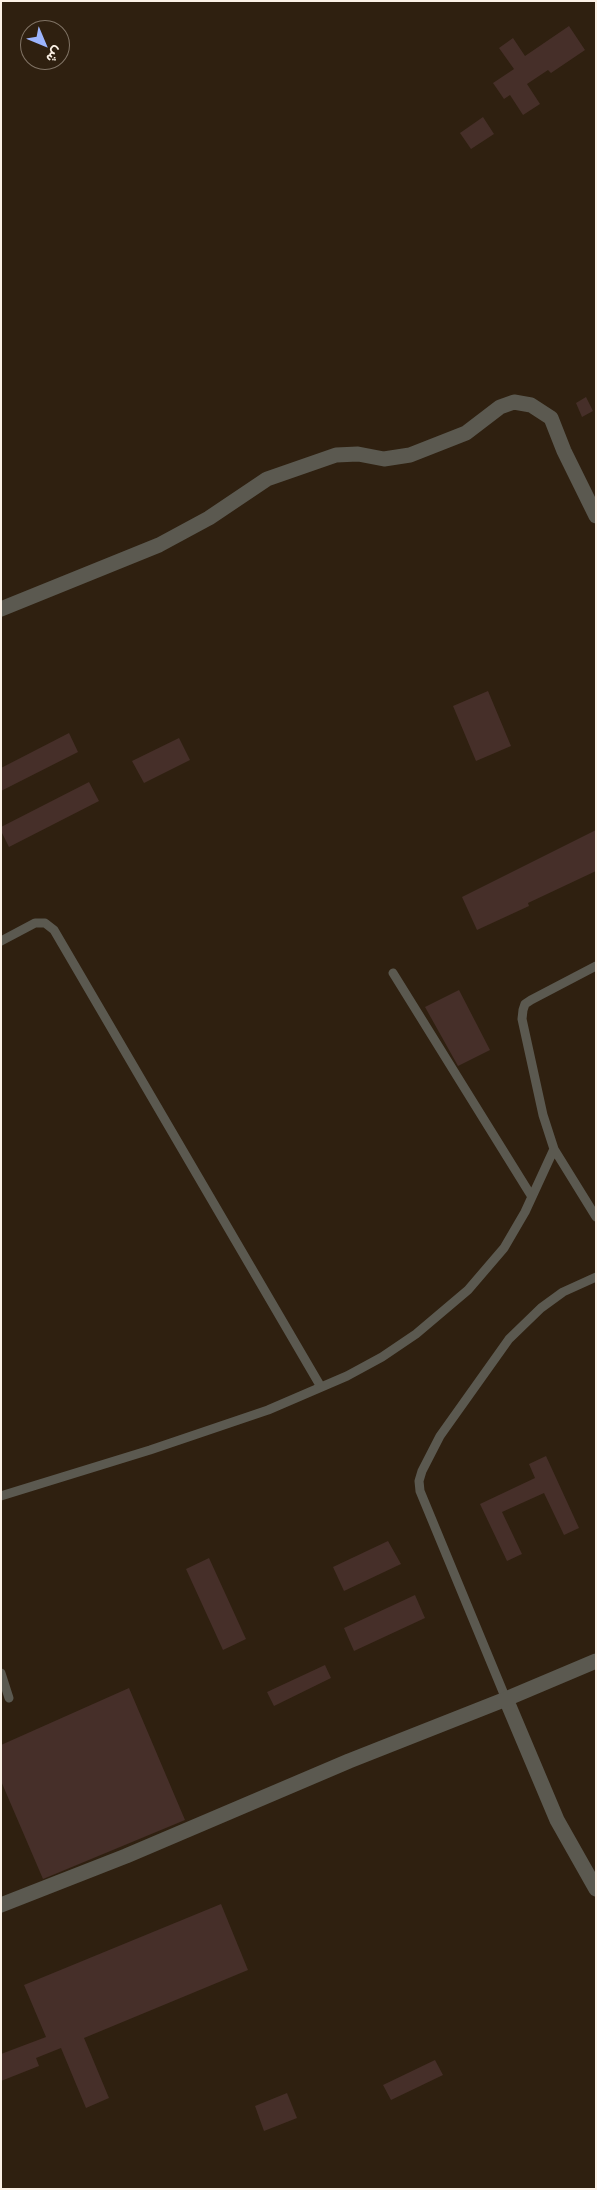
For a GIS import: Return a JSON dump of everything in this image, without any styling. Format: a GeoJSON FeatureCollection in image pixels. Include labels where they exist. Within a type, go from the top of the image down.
{"type":"FeatureCollection","features":[{"type":"Feature","properties":{"kind":"street"},"geometry":{"type":"LineString","coordinates":[[1,609],[160,545],[209,518],[267,479],[336,455],[358,454],[384,459],[410,455],[466,433],[500,407],[514,402],[530,405],[551,418],[564,451],[596,516]]}},
{"type":"Feature","properties":{"kind":"street"},"geometry":{"type":"LineString","coordinates":[[1,1905],[126,1856],[349,1761],[506,1699],[596,1660]]}},
{"type":"Feature","properties":{"kind":"street"},"geometry":{"type":"LineString","coordinates":[[506,1699],[556,1820],[596,1890]]}},
{"type":"Feature","properties":{"kind":"lane"},"geometry":{"type":"LineString","coordinates":[[1,941],[35,923],[45,923],[54,930],[321,1387]]}},
{"type":"Feature","properties":{"kind":"lane"},"geometry":{"type":"LineString","coordinates":[[596,966],[531,1000],[522,1010],[531,1065],[554,1149],[596,1217]]}},
{"type":"Feature","properties":{"kind":"lane"},"geometry":{"type":"LineString","coordinates":[[393,973],[532,1198]]}},
{"type":"Feature","properties":{"kind":"lane"},"geometry":{"type":"LineString","coordinates":[[1,1496],[150,1450],[268,1410],[382,1357],[416,1334],[468,1290],[504,1248],[532,1198],[554,1149]]}},
{"type":"Feature","properties":{"kind":"lane"},"geometry":{"type":"LineString","coordinates":[[506,1699],[420,1491],[419,1481],[422,1471],[440,1436],[509,1338],[541,1308],[563,1292],[596,1277]]}},
{"type":"Feature","properties":{"kind":"lane"},"geometry":{"type":"LineString","coordinates":[[1,1673],[9,1698]]}},
{"type":"Feature","properties":{"kind":"building"},"geometry":{"type":"Polygon","coordinates":[[[569,26],[585,50],[551,73],[548,70],[527,84],[540,104],[523,115],[510,95],[504,99],[493,83],[514,69],[499,48],[513,38],[525,56],[569,26]]]}},
{"type":"Feature","properties":{"kind":"building"},"geometry":{"type":"Polygon","coordinates":[[[483,117],[494,134],[471,149],[460,133],[483,117]]]}},
{"type":"Feature","properties":{"kind":"building"},"geometry":{"type":"Polygon","coordinates":[[[586,397],[593,411],[582,417],[576,403],[586,397]]]}},
{"type":"Feature","properties":{"kind":"building"},"geometry":{"type":"Polygon","coordinates":[[[488,691],[511,746],[476,761],[453,706],[488,691]]]}},
{"type":"Feature","properties":{"kind":"building"},"geometry":{"type":"Polygon","coordinates":[[[69,733],[78,752],[1,791],[1,768],[69,733]]]}},
{"type":"Feature","properties":{"kind":"building"},"geometry":{"type":"Polygon","coordinates":[[[179,738],[190,760],[144,783],[132,761],[179,738]]]}},
{"type":"Feature","properties":{"kind":"building"},"geometry":{"type":"Polygon","coordinates":[[[89,782],[99,801],[9,847],[1,827],[89,782]]]}},
{"type":"Feature","properties":{"kind":"building"},"geometry":{"type":"Polygon","coordinates":[[[596,830],[596,871],[528,903],[529,906],[477,930],[462,897],[596,830]]]}},
{"type":"Feature","properties":{"kind":"building"},"geometry":{"type":"Polygon","coordinates":[[[459,990],[490,1050],[458,1066],[425,1007],[459,990]]]}},
{"type":"Feature","properties":{"kind":"building"},"geometry":{"type":"Polygon","coordinates":[[[546,1456],[579,1528],[564,1535],[544,1493],[502,1512],[522,1554],[507,1561],[480,1504],[535,1478],[529,1464],[546,1456]]]}},
{"type":"Feature","properties":{"kind":"building"},"geometry":{"type":"Polygon","coordinates":[[[388,1541],[401,1564],[344,1591],[333,1567],[388,1541]]]}},
{"type":"Feature","properties":{"kind":"building"},"geometry":{"type":"Polygon","coordinates":[[[209,1558],[246,1639],[223,1650],[186,1569],[209,1558]]]}},
{"type":"Feature","properties":{"kind":"building"},"geometry":{"type":"Polygon","coordinates":[[[415,1595],[425,1618],[354,1651],[344,1628],[415,1595]]]}},
{"type":"Feature","properties":{"kind":"building"},"geometry":{"type":"Polygon","coordinates":[[[325,1665],[331,1678],[274,1706],[267,1692],[325,1665]]]}},
{"type":"Feature","properties":{"kind":"building"},"geometry":{"type":"Polygon","coordinates":[[[129,1688],[185,1820],[43,1879],[1,1781],[1,1745],[129,1688]]]}},
{"type":"Feature","properties":{"kind":"building"},"geometry":{"type":"Polygon","coordinates":[[[221,1904],[248,1970],[84,2038],[109,2098],[86,2108],[61,2048],[36,2058],[39,2066],[1,2081],[1,2054],[46,2037],[24,1985],[221,1904]]]}},
{"type":"Feature","properties":{"kind":"building"},"geometry":{"type":"Polygon","coordinates":[[[435,2060],[443,2075],[391,2100],[383,2085],[435,2060]]]}},
{"type":"Feature","properties":{"kind":"building"},"geometry":{"type":"Polygon","coordinates":[[[287,2093],[297,2118],[264,2131],[255,2106],[287,2093]]]}}]}
